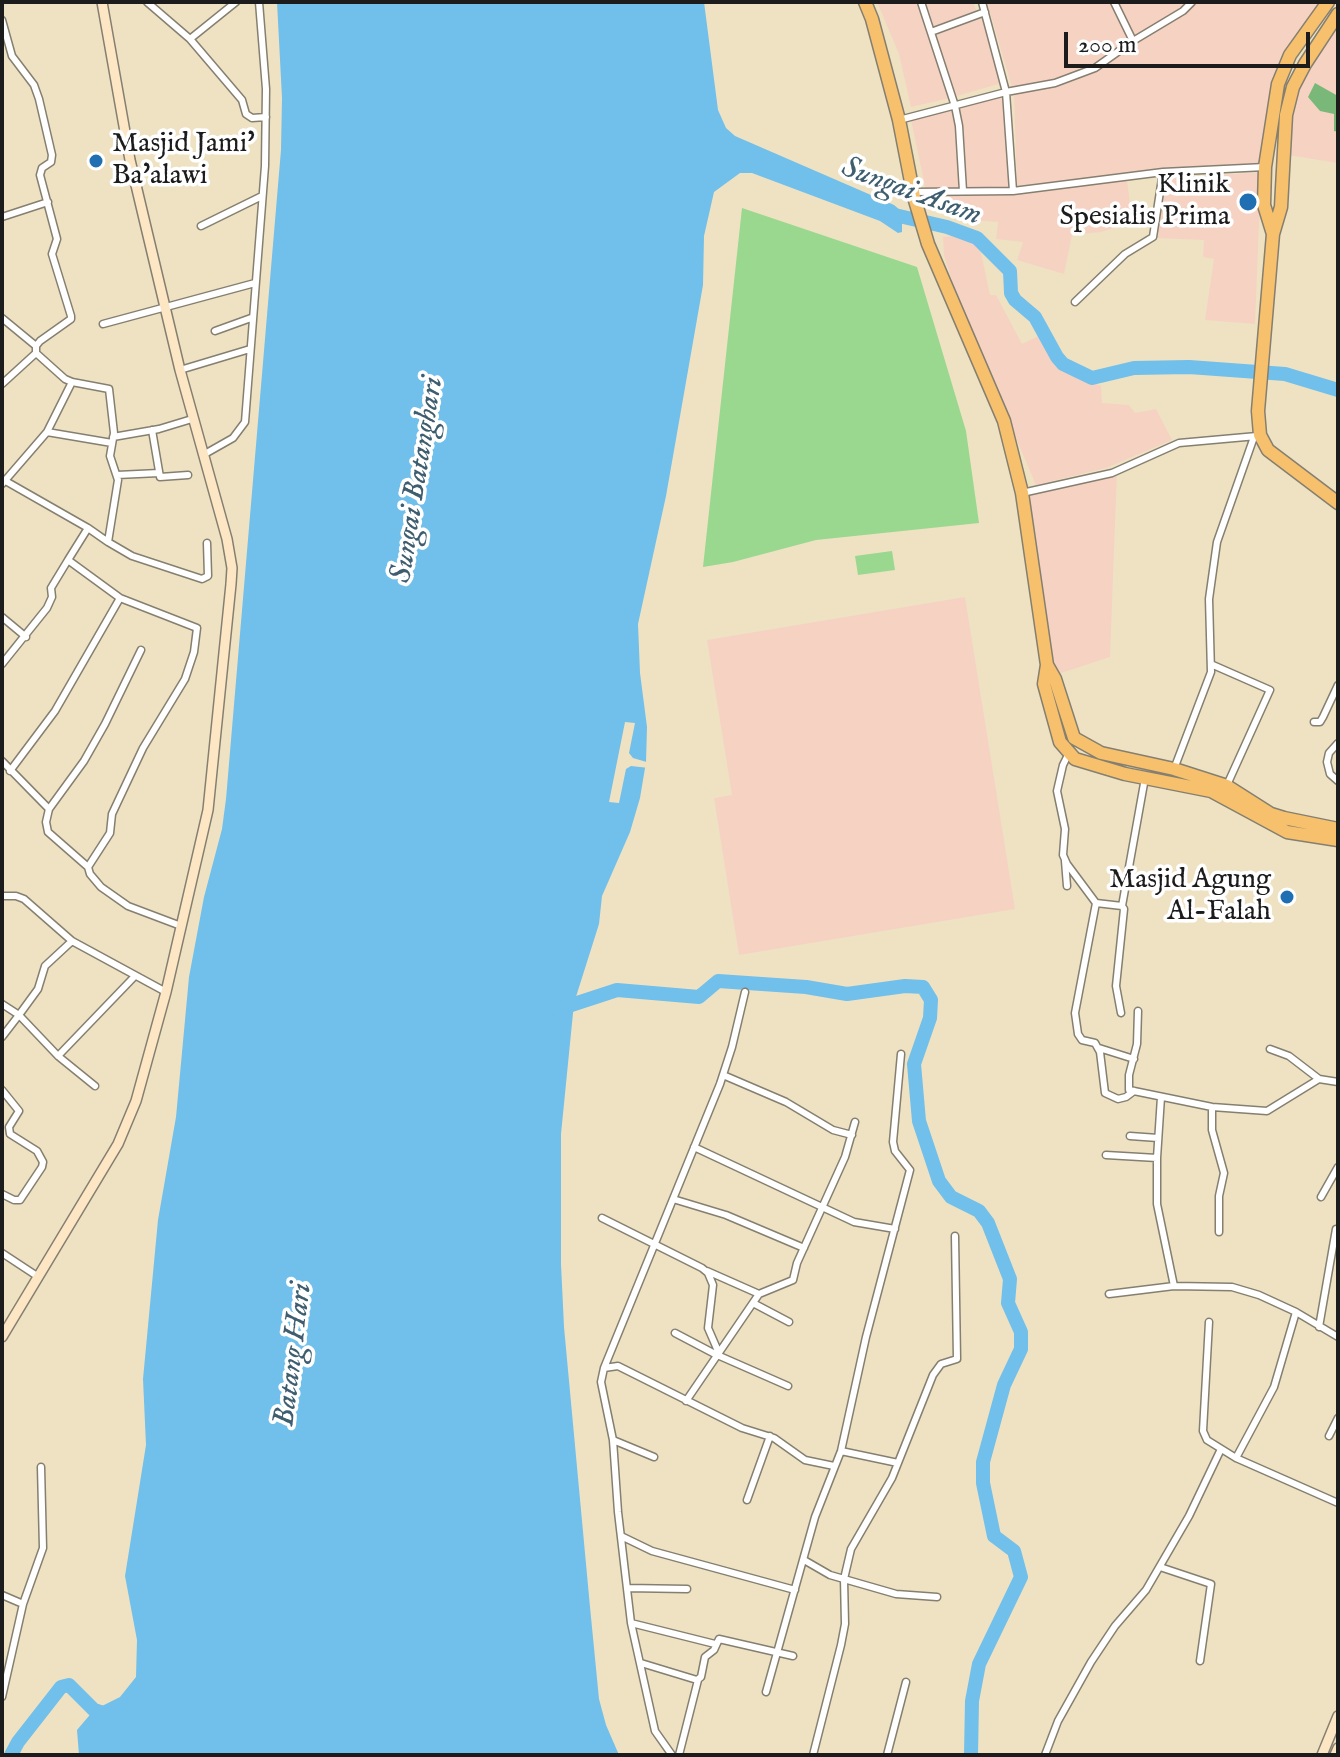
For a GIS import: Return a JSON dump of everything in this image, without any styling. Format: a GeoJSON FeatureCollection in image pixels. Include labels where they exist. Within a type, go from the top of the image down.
{"type":"FeatureCollection","features":[{"type":"Feature","properties":{"kind":"highway"},"geometry":{"type":"LineString","coordinates":[[856,2],[875,35]]}},
{"type":"Feature","properties":{"kind":"highway"},"geometry":{"type":"LineString","coordinates":[[865,2],[899,120],[928,244],[1004,421],[1022,493],[1047,665],[1044,684],[1060,742],[1068,753],[1083,762],[1211,791],[1287,832],[1338,840]]}},
{"type":"Feature","properties":{"kind":"highway"},"geometry":{"type":"LineString","coordinates":[[1273,234],[1264,205],[1265,167],[1278,84],[1290,55],[1328,2]]}},
{"type":"Feature","properties":{"kind":"highway"},"geometry":{"type":"LineString","coordinates":[[1338,14],[1305,64],[1289,102],[1281,207],[1273,234],[1257,436],[1279,460],[1338,503]]}},
{"type":"Feature","properties":{"kind":"highway"},"geometry":{"type":"LineString","coordinates":[[1047,665],[1055,679],[1066,720],[1076,741],[1101,753],[1174,769],[1227,786],[1271,814],[1338,829]]}},
{"type":"Feature","properties":{"kind":"street"},"geometry":{"type":"LineString","coordinates":[[2,1337],[130,1119],[166,992],[208,810],[232,568],[227,539],[192,419],[130,160],[102,2]]}},
{"type":"Feature","properties":{"kind":"street"},"geometry":{"type":"LineString","coordinates":[[147,2],[190,39],[242,100],[246,114],[252,118],[266,117]]}},
{"type":"Feature","properties":{"kind":"street"},"geometry":{"type":"LineString","coordinates":[[220,2],[226,10]]}},
{"type":"Feature","properties":{"kind":"street"},"geometry":{"type":"LineString","coordinates":[[190,39],[236,2]]}},
{"type":"Feature","properties":{"kind":"street"},"geometry":{"type":"LineString","coordinates":[[203,455],[233,438],[245,422],[266,117],[259,2]]}},
{"type":"Feature","properties":{"kind":"street"},"geometry":{"type":"LineString","coordinates":[[921,2],[955,106],[963,191]]}},
{"type":"Feature","properties":{"kind":"street"},"geometry":{"type":"LineString","coordinates":[[982,2],[1006,92],[1013,191]]}},
{"type":"Feature","properties":{"kind":"street"},"geometry":{"type":"LineString","coordinates":[[1114,2],[1133,41]]}},
{"type":"Feature","properties":{"kind":"street"},"geometry":{"type":"LineString","coordinates":[[899,120],[1006,92],[1055,83],[1095,68],[1192,2]]}},
{"type":"Feature","properties":{"kind":"street"},"geometry":{"type":"LineString","coordinates":[[931,32],[985,12]]}},
{"type":"Feature","properties":{"kind":"street"},"geometry":{"type":"LineString","coordinates":[[2,20],[14,61],[34,85],[52,155],[51,162],[41,171],[57,239],[52,254],[71,319],[2,384]]}},
{"type":"Feature","properties":{"kind":"street"},"geometry":{"type":"LineString","coordinates":[[914,194],[1013,191],[1163,172],[1265,167]]}},
{"type":"Feature","properties":{"kind":"street"},"geometry":{"type":"LineString","coordinates":[[1075,302],[1125,254],[1153,237],[1163,172]]}},
{"type":"Feature","properties":{"kind":"street"},"geometry":{"type":"LineString","coordinates":[[201,226],[262,196]]}},
{"type":"Feature","properties":{"kind":"street"},"geometry":{"type":"LineString","coordinates":[[2,217],[48,202]]}},
{"type":"Feature","properties":{"kind":"street"},"geometry":{"type":"LineString","coordinates":[[103,324],[255,283]]}},
{"type":"Feature","properties":{"kind":"street"},"geometry":{"type":"LineString","coordinates":[[2,318],[65,379],[109,389],[110,456],[117,475],[108,542]]}},
{"type":"Feature","properties":{"kind":"street"},"geometry":{"type":"LineString","coordinates":[[215,331],[251,318]]}},
{"type":"Feature","properties":{"kind":"street"},"geometry":{"type":"LineString","coordinates":[[180,370],[250,349]]}},
{"type":"Feature","properties":{"kind":"street"},"geometry":{"type":"LineString","coordinates":[[72,382],[47,432],[3,481],[132,556],[202,579],[208,576],[207,543]]}},
{"type":"Feature","properties":{"kind":"street"},"geometry":{"type":"LineString","coordinates":[[47,432],[112,440],[192,419]]}},
{"type":"Feature","properties":{"kind":"street"},"geometry":{"type":"LineString","coordinates":[[152,430],[162,478],[188,475]]}},
{"type":"Feature","properties":{"kind":"street"},"geometry":{"type":"LineString","coordinates":[[1022,493],[1112,473],[1179,443],[1257,436],[1217,542],[1209,599],[1213,665],[1174,769]]}},
{"type":"Feature","properties":{"kind":"street"},"geometry":{"type":"LineString","coordinates":[[117,475],[159,473]]}},
{"type":"Feature","properties":{"kind":"street"},"geometry":{"type":"LineString","coordinates":[[2,664],[47,608],[52,597],[51,588],[88,528]]}},
{"type":"Feature","properties":{"kind":"street"},"geometry":{"type":"LineString","coordinates":[[68,560],[120,598],[198,630],[185,679],[149,743],[143,748],[112,814],[110,833],[88,867]]}},
{"type":"Feature","properties":{"kind":"street"},"geometry":{"type":"LineString","coordinates":[[10,771],[55,711],[120,598]]}},
{"type":"Feature","properties":{"kind":"street"},"geometry":{"type":"LineString","coordinates":[[2,617],[26,637]]}},
{"type":"Feature","properties":{"kind":"street"},"geometry":{"type":"LineString","coordinates":[[141,650],[91,749],[49,809],[46,822],[48,832],[88,867],[90,874],[117,901],[181,926]]}},
{"type":"Feature","properties":{"kind":"street"},"geometry":{"type":"LineString","coordinates":[[1213,665],[1270,690],[1227,786]]}},
{"type":"Feature","properties":{"kind":"street"},"geometry":{"type":"LineString","coordinates":[[1314,722],[1320,722],[1338,685]]}},
{"type":"Feature","properties":{"kind":"street"},"geometry":{"type":"LineString","coordinates":[[1067,886],[1065,829],[1057,791],[1068,753],[1076,741]]}},
{"type":"Feature","properties":{"kind":"street"},"geometry":{"type":"LineString","coordinates":[[1338,743],[1329,753],[1327,762],[1330,774],[1338,781]]}},
{"type":"Feature","properties":{"kind":"street"},"geometry":{"type":"LineString","coordinates":[[2,761],[49,809]]}},
{"type":"Feature","properties":{"kind":"street"},"geometry":{"type":"LineString","coordinates":[[1121,1013],[1116,986],[1122,906],[1145,778]]}},
{"type":"Feature","properties":{"kind":"street"},"geometry":{"type":"LineString","coordinates":[[1065,860],[1096,903],[1075,1013],[1080,1038],[1134,1059]]}},
{"type":"Feature","properties":{"kind":"street"},"geometry":{"type":"LineString","coordinates":[[2,895],[24,899],[72,941],[166,992]]}},
{"type":"Feature","properties":{"kind":"street"},"geometry":{"type":"LineString","coordinates":[[1096,903],[1122,906]]}},
{"type":"Feature","properties":{"kind":"street"},"geometry":{"type":"LineString","coordinates":[[2,1037],[38,989],[45,966],[72,941]]}},
{"type":"Feature","properties":{"kind":"street"},"geometry":{"type":"LineString","coordinates":[[58,1056],[134,977]]}},
{"type":"Feature","properties":{"kind":"street"},"geometry":{"type":"LineString","coordinates":[[672,1755],[655,1731],[631,1623],[613,1440],[601,1382],[723,1075],[745,992]]}},
{"type":"Feature","properties":{"kind":"street"},"geometry":{"type":"LineString","coordinates":[[2,1004],[19,1015],[58,1056],[95,1086]]}},
{"type":"Feature","properties":{"kind":"street"},"geometry":{"type":"LineString","coordinates":[[1138,1011],[1134,1059],[1127,1087],[1134,1091],[1212,1107],[1267,1111],[1319,1079]]}},
{"type":"Feature","properties":{"kind":"street"},"geometry":{"type":"LineString","coordinates":[[1098,1047],[1105,1093],[1118,1099],[1134,1091]]}},
{"type":"Feature","properties":{"kind":"street"},"geometry":{"type":"LineString","coordinates":[[1270,1049],[1289,1056],[1319,1079],[1338,1082]]}},
{"type":"Feature","properties":{"kind":"street"},"geometry":{"type":"LineString","coordinates":[[766,1692],[815,1517],[841,1451],[866,1337],[910,1170],[895,1151],[893,1142],[901,1054]]}},
{"type":"Feature","properties":{"kind":"street"},"geometry":{"type":"LineString","coordinates":[[723,1075],[786,1102],[833,1130],[852,1135]]}},
{"type":"Feature","properties":{"kind":"street"},"geometry":{"type":"LineString","coordinates":[[2,1090],[19,1111],[9,1127],[10,1134],[37,1151],[43,1162],[20,1200],[2,1194]]}},
{"type":"Feature","properties":{"kind":"street"},"geometry":{"type":"LineString","coordinates":[[1161,1097],[1157,1204],[1174,1286]]}},
{"type":"Feature","properties":{"kind":"street"},"geometry":{"type":"LineString","coordinates":[[1212,1107],[1212,1130],[1224,1173],[1219,1196],[1219,1232]]}},
{"type":"Feature","properties":{"kind":"street"},"geometry":{"type":"LineString","coordinates":[[686,1401],[759,1294],[793,1280],[845,1157],[855,1122]]}},
{"type":"Feature","properties":{"kind":"street"},"geometry":{"type":"LineString","coordinates":[[1130,1136],[1158,1138]]}},
{"type":"Feature","properties":{"kind":"street"},"geometry":{"type":"LineString","coordinates":[[694,1147],[854,1222],[895,1229]]}},
{"type":"Feature","properties":{"kind":"street"},"geometry":{"type":"LineString","coordinates":[[1106,1155],[1157,1158]]}},
{"type":"Feature","properties":{"kind":"street"},"geometry":{"type":"LineString","coordinates":[[1321,1197],[1338,1167]]}},
{"type":"Feature","properties":{"kind":"street"},"geometry":{"type":"LineString","coordinates":[[673,1199],[726,1215],[804,1248]]}},
{"type":"Feature","properties":{"kind":"street"},"geometry":{"type":"LineString","coordinates":[[602,1218],[705,1271],[759,1294]]}},
{"type":"Feature","properties":{"kind":"street"},"geometry":{"type":"LineString","coordinates":[[1319,1327],[1336,1229]]}},
{"type":"Feature","properties":{"kind":"street"},"geometry":{"type":"LineString","coordinates":[[813,1755],[845,1624],[844,1579],[851,1549],[898,1463],[933,1375],[941,1364],[957,1359],[955,1236]]}},
{"type":"Feature","properties":{"kind":"street"},"geometry":{"type":"LineString","coordinates":[[2,1253],[37,1276]]}},
{"type":"Feature","properties":{"kind":"street"},"geometry":{"type":"LineString","coordinates":[[705,1271],[713,1285],[708,1328],[716,1353]]}},
{"type":"Feature","properties":{"kind":"street"},"geometry":{"type":"LineString","coordinates":[[1109,1294],[1174,1286],[1242,1289],[1296,1312],[1338,1337]]}},
{"type":"Feature","properties":{"kind":"street"},"geometry":{"type":"LineString","coordinates":[[753,1303],[789,1322]]}},
{"type":"Feature","properties":{"kind":"street"},"geometry":{"type":"LineString","coordinates":[[1236,1458],[1274,1387],[1296,1312]]}},
{"type":"Feature","properties":{"kind":"street"},"geometry":{"type":"LineString","coordinates":[[1209,1322],[1203,1431],[1210,1444],[1338,1503]]}},
{"type":"Feature","properties":{"kind":"street"},"geometry":{"type":"LineString","coordinates":[[675,1333],[788,1386]]}},
{"type":"Feature","properties":{"kind":"street"},"geometry":{"type":"LineString","coordinates":[[604,1368],[618,1366],[742,1428],[770,1436],[805,1460],[834,1466]]}},
{"type":"Feature","properties":{"kind":"street"},"geometry":{"type":"LineString","coordinates":[[1329,1436],[1338,1418]]}},
{"type":"Feature","properties":{"kind":"street"},"geometry":{"type":"LineString","coordinates":[[747,1500],[770,1436]]}},
{"type":"Feature","properties":{"kind":"street"},"geometry":{"type":"LineString","coordinates":[[613,1440],[654,1457]]}},
{"type":"Feature","properties":{"kind":"street"},"geometry":{"type":"LineString","coordinates":[[1045,1755],[1058,1721],[1091,1662],[1115,1626],[1146,1590],[1189,1516],[1221,1449]]}},
{"type":"Feature","properties":{"kind":"street"},"geometry":{"type":"LineString","coordinates":[[841,1451],[898,1463]]}},
{"type":"Feature","properties":{"kind":"street"},"geometry":{"type":"LineString","coordinates":[[2,1697],[23,1604],[43,1548],[41,1467]]}},
{"type":"Feature","properties":{"kind":"street"},"geometry":{"type":"LineString","coordinates":[[621,1536],[652,1551],[795,1590]]}},
{"type":"Feature","properties":{"kind":"street"},"geometry":{"type":"LineString","coordinates":[[804,1560],[844,1579],[896,1594],[937,1597]]}},
{"type":"Feature","properties":{"kind":"street"},"geometry":{"type":"LineString","coordinates":[[1160,1567],[1211,1584],[1200,1661]]}},
{"type":"Feature","properties":{"kind":"street"},"geometry":{"type":"LineString","coordinates":[[627,1588],[687,1589]]}},
{"type":"Feature","properties":{"kind":"street"},"geometry":{"type":"LineString","coordinates":[[2,1595],[23,1604]]}},
{"type":"Feature","properties":{"kind":"street"},"geometry":{"type":"LineString","coordinates":[[631,1623],[715,1644]]}},
{"type":"Feature","properties":{"kind":"street"},"geometry":{"type":"LineString","coordinates":[[679,1755],[705,1657],[719,1639],[793,1656]]}},
{"type":"Feature","properties":{"kind":"street"},"geometry":{"type":"LineString","coordinates":[[641,1663],[698,1680]]}},
{"type":"Feature","properties":{"kind":"street"},"geometry":{"type":"LineString","coordinates":[[887,1755],[906,1682]]}},
{"type":"Feature","properties":{"kind":"street"},"geometry":{"type":"LineString","coordinates":[[1322,1755],[1338,1716]]}},
{"type":"Feature","properties":{"kind":"street"},"geometry":{"type":"LineString","coordinates":[[1335,1755],[1338,1748]]}},
{"type":"Feature","properties":{"kind":"shaded area"},"geometry":{"type":"Polygon","coordinates":[[[877,2],[921,2],[950,98],[911,107],[899,54],[877,2]]]}},
{"type":"Feature","properties":{"kind":"shaded area"},"geometry":{"type":"Polygon","coordinates":[[[924,2],[973,2],[977,12],[934,28],[924,2]]]}},
{"type":"Feature","properties":{"kind":"shaded area"},"geometry":{"type":"Polygon","coordinates":[[[987,2],[1327,2],[1292,53],[1274,100],[1269,162],[1163,170],[1017,187],[1014,94],[987,2]]]}},
{"type":"Feature","properties":{"kind":"shaded area"},"geometry":{"type":"Polygon","coordinates":[[[1338,10],[1338,163],[1288,155],[1295,99],[1308,62],[1338,10]]]}},
{"type":"Feature","properties":{"kind":"shaded area"},"geometry":{"type":"Polygon","coordinates":[[[982,14],[1002,83],[957,96],[934,31],[982,14]]]}},
{"type":"Feature","properties":{"kind":"shaded area"},"geometry":{"type":"Polygon","coordinates":[[[1005,94],[1010,188],[967,189],[959,106],[1005,94]]]}},
{"type":"Feature","properties":{"kind":"shaded area"},"geometry":{"type":"Polygon","coordinates":[[[954,108],[961,189],[926,191],[911,120],[954,108]]]}},
{"type":"Feature","properties":{"kind":"shaded area"},"geometry":{"type":"Polygon","coordinates":[[[1261,172],[1255,324],[1205,320],[1214,259],[1203,257],[1204,240],[1156,238],[1166,179],[1261,172]]]}},
{"type":"Feature","properties":{"kind":"shaded area"},"geometry":{"type":"Polygon","coordinates":[[[1127,180],[1131,212],[1120,216],[1121,226],[1072,235],[1064,274],[1017,260],[1023,242],[996,239],[998,222],[943,214],[943,195],[1008,194],[1127,180]]]}},
{"type":"Feature","properties":{"kind":"shaded area"},"geometry":{"type":"Polygon","coordinates":[[[977,234],[990,295],[996,295],[1022,344],[1047,332],[1061,360],[1101,386],[1102,403],[1129,405],[1135,413],[1156,409],[1172,440],[1106,468],[1036,485],[959,304],[944,255],[943,237],[977,234]]]}},
{"type":"Feature","properties":{"kind":"shaded area"},"geometry":{"type":"Polygon","coordinates":[[[1117,471],[1110,657],[1058,674],[1051,660],[1027,492],[1087,482],[1117,471]]]}},
{"type":"Feature","properties":{"kind":"shaded area"},"geometry":{"type":"Polygon","coordinates":[[[965,597],[1015,909],[739,955],[714,798],[732,795],[707,640],[965,597]]]}},
{"type":"Feature","properties":{"kind":"green space"},"geometry":{"type":"Polygon","coordinates":[[[1315,83],[1338,96],[1338,132],[1334,131],[1334,114],[1320,111],[1308,97],[1315,83]]]}},
{"type":"Feature","properties":{"kind":"green space"},"geometry":{"type":"Polygon","coordinates":[[[742,208],[917,267],[966,431],[979,523],[816,540],[703,567],[742,208]]]}},
{"type":"Feature","properties":{"kind":"green space"},"geometry":{"type":"Polygon","coordinates":[[[892,551],[895,570],[858,575],[855,556],[892,551]]]}},
{"type":"Feature","properties":{"kind":"water"},"geometry":{"type":"Polygon","coordinates":[[[277,2],[704,2],[718,110],[726,128],[735,136],[894,205],[901,211],[902,232],[898,233],[880,221],[752,173],[740,173],[714,192],[704,236],[703,285],[666,496],[638,624],[647,727],[646,762],[630,832],[602,896],[599,924],[574,1003],[561,1134],[564,1327],[590,1607],[599,1699],[619,1755],[79,1755],[77,1730],[94,1710],[120,1697],[136,1677],[137,1640],[125,1576],[146,1445],[143,1379],[158,1220],[176,1117],[189,977],[226,799],[281,150],[282,98],[277,2]]]}},
{"type":"Feature","properties":{"kind":"pier"},"geometry":{"type":"Polygon","coordinates":[[[625,722],[635,723],[629,753],[633,758],[650,763],[649,768],[631,766],[626,769],[619,803],[609,802],[625,722]]]}},
{"type":"Feature","properties":{"kind":"waterway","name":"Sungai Asam"},"geometry":{"type":"LineString","coordinates":[[886,213],[947,227],[977,238],[1010,271],[1011,293],[1035,317],[1057,357],[1063,364],[1092,378],[1134,368],[1189,367],[1285,374],[1338,390]]}},
{"type":"Feature","properties":{"kind":"waterway"},"geometry":{"type":"LineString","coordinates":[[559,1009],[617,990],[699,997],[718,981],[806,987],[847,994],[905,986],[923,987],[931,1000],[930,1018],[914,1064],[919,1121],[939,1181],[951,1197],[979,1211],[988,1223],[1010,1279],[1008,1303],[1021,1332],[1021,1349],[1004,1385],[983,1462],[983,1483],[994,1536],[1014,1551],[1021,1577],[979,1664],[972,1701],[971,1755]]}},
{"type":"Feature","properties":{"kind":"waterway"},"geometry":{"type":"LineString","coordinates":[[11,1755],[61,1687],[69,1685],[94,1710],[109,1715]]}},
{"type":"Feature","properties":{"kind":"place","name":"Masjid Jami' Ba'alawi"},"geometry":{"type":"Point","coordinates":[96,161]}},
{"type":"Feature","properties":{"kind":"place","name":"Klinik Spesialis Prima"},"geometry":{"type":"Point","coordinates":[1248,202]}},
{"type":"Feature","properties":{"kind":"place","name":"Masjid Agung Al-Falah"},"geometry":{"type":"Point","coordinates":[1287,897]}},
{"type":"Feature","properties":{"kind":"water label","name":"Sungai Batanghari"},"geometry":{"type":"Point","coordinates":[419,480]}},
{"type":"Feature","properties":{"kind":"water label","name":"Batang Hari"},"geometry":{"type":"Point","coordinates":[295,1355]}}]}
